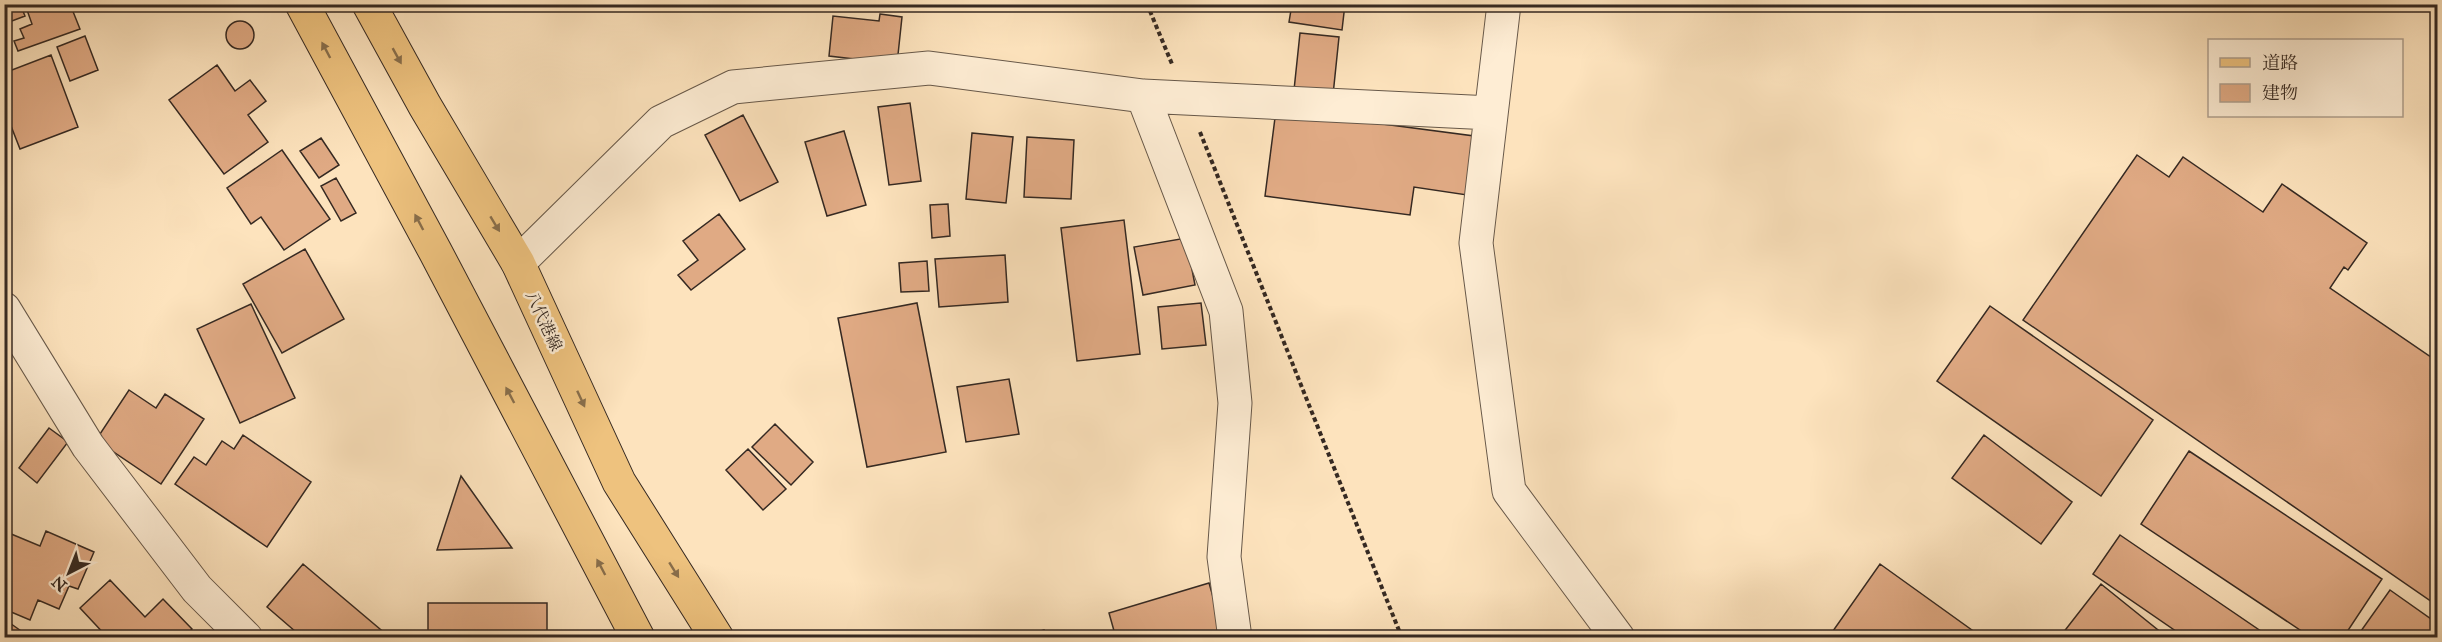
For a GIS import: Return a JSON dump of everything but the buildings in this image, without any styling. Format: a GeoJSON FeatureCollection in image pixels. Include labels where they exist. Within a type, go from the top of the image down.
{"type":"FeatureCollection","features":[{"type":"Feature","properties":{"kind":"main road"},"geometry":{"type":"LineString","coordinates":[[302,4],[638,638]]}},
{"type":"Feature","properties":{"kind":"main road","name":"八代港線"},"geometry":{"type":"LineString","coordinates":[[369,4],[425,106],[518,263],[619,482],[717,638]]}},
{"type":"Feature","properties":{"kind":"street"},"geometry":{"type":"LineString","coordinates":[[1504,4],[1476,243],[1509,491],[1618,638]]}},
{"type":"Feature","properties":{"kind":"street"},"geometry":{"type":"LineString","coordinates":[[518,263],[661,122],[733,87],[929,68],[1143,96],[1491,113]]}},
{"type":"Feature","properties":{"kind":"street"},"geometry":{"type":"LineString","coordinates":[[1143,96],[1226,311],[1235,402],[1224,557],[1235,638]]}},
{"type":"Feature","properties":{"kind":"street"},"geometry":{"type":"LineString","coordinates":[[4,309],[88,446],[197,589],[246,638]]}},
{"type":"Feature","properties":{"kind":"path"},"geometry":{"type":"LineString","coordinates":[[1147,4],[1187,98],[1402,638]]}}]}
